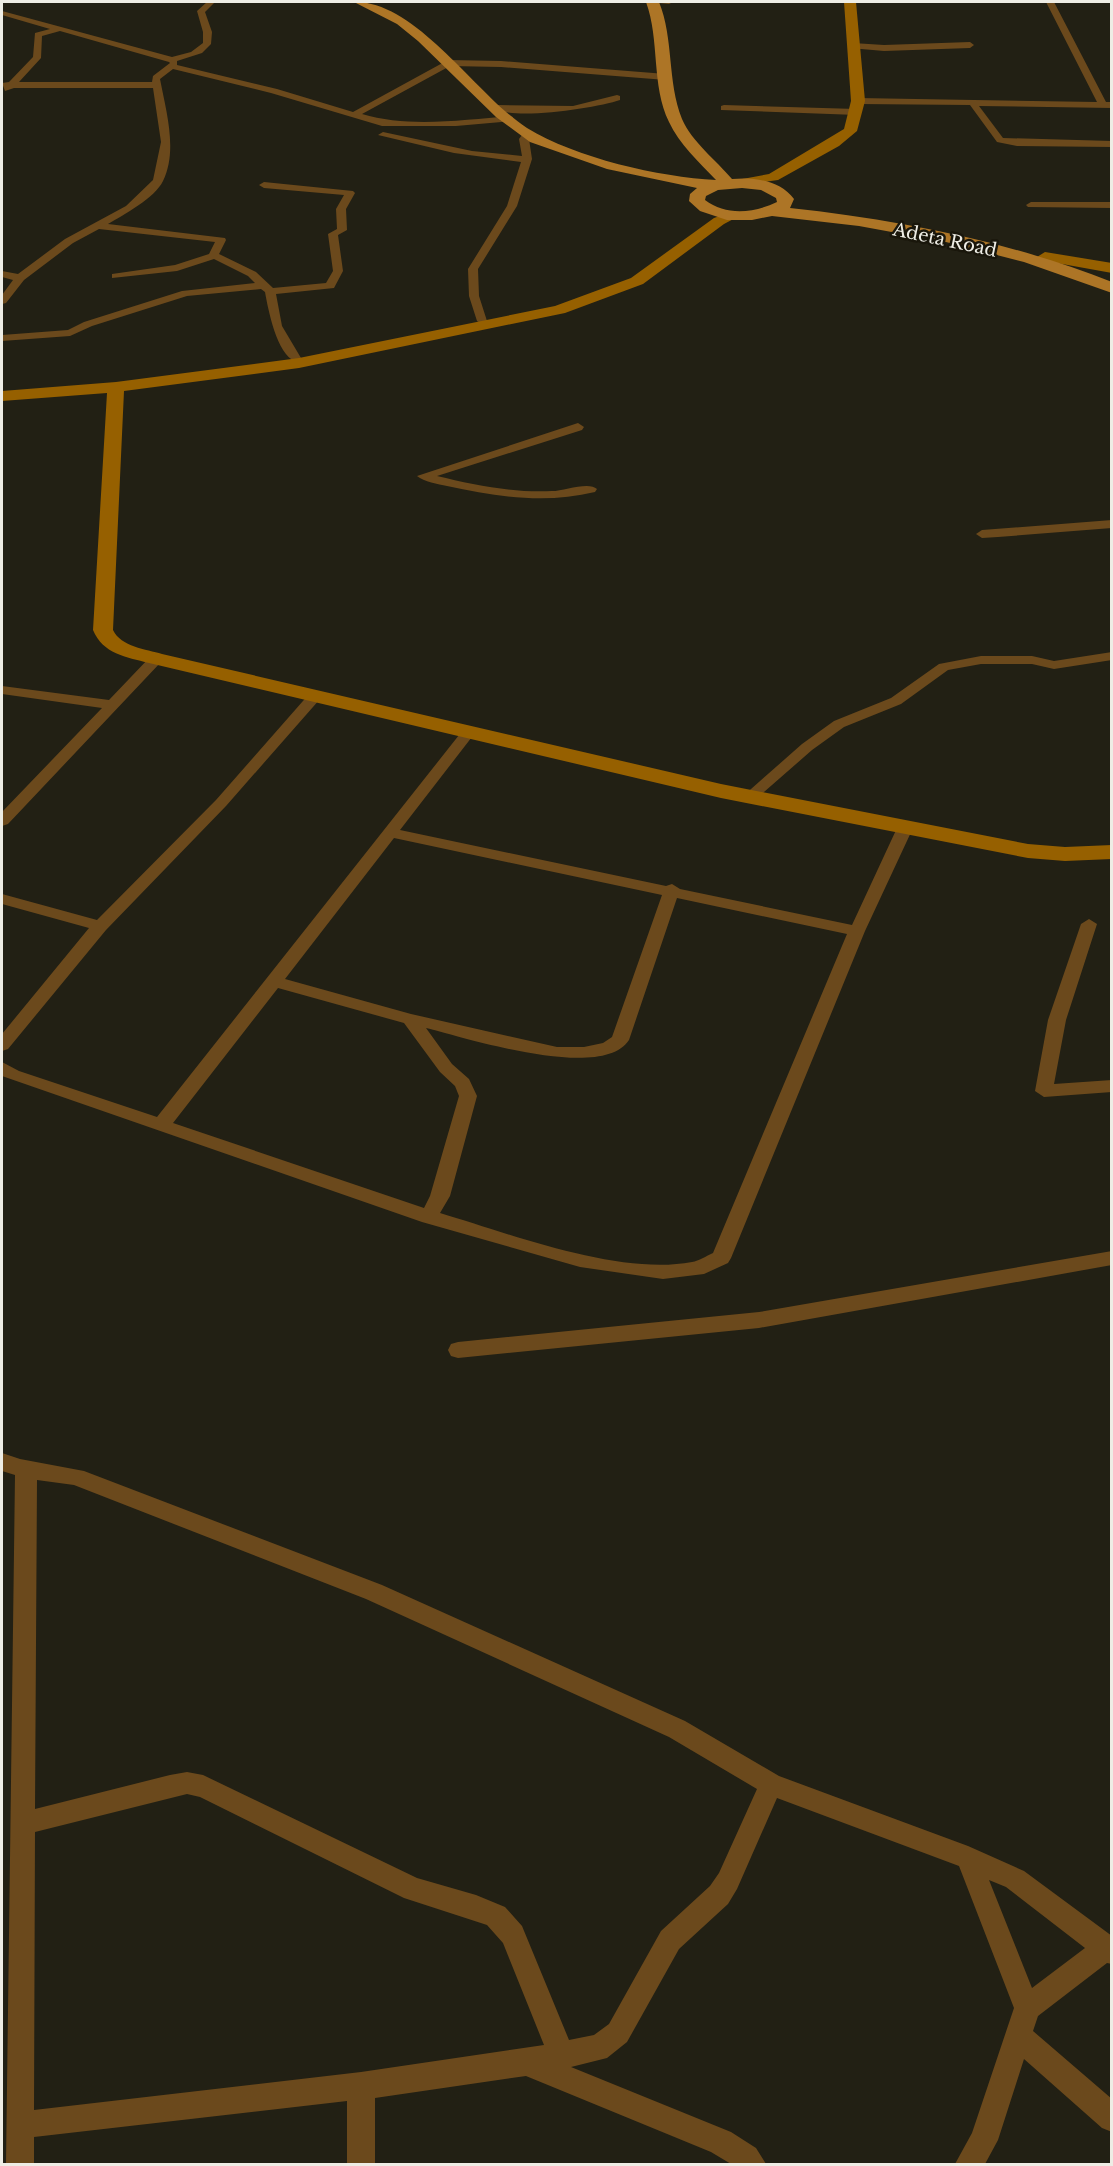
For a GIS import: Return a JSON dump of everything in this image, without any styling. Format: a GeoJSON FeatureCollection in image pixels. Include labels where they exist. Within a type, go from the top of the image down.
{"type":"FeatureCollection","features":[{"type":"Feature","properties":{"kind":"main road"},"geometry":{"type":"LineString","coordinates":[[361,2],[375,4],[401,19],[519,129],[555,148],[680,182],[728,184],[772,182]]}},
{"type":"Feature","properties":{"kind":"main road"},"geometry":{"type":"LineString","coordinates":[[653,2],[660,19],[666,77],[676,121],[728,184]]}},
{"type":"Feature","properties":{"kind":"main road"},"geometry":{"type":"LineString","coordinates":[[680,182],[700,200],[734,215]]}},
{"type":"Feature","properties":{"kind":"main road","name":"Adeta Road"},"geometry":{"type":"LineString","coordinates":[[772,182],[786,199],[813,208],[919,228],[1045,256],[1112,280]]}},
{"type":"Feature","properties":{"kind":"main road"},"geometry":{"type":"LineString","coordinates":[[700,200],[728,184]]}},
{"type":"Feature","properties":{"kind":"main road"},"geometry":{"type":"LineString","coordinates":[[773,211],[784,205],[786,199]]}},
{"type":"Feature","properties":{"kind":"main road","name":"Adeta Road"},"geometry":{"type":"LineString","coordinates":[[734,215],[773,211],[820,217],[982,246],[1087,277],[1112,288]]}},
{"type":"Feature","properties":{"kind":"street"},"geometry":{"type":"LineString","coordinates":[[2,301],[20,278],[69,241],[129,208],[158,181],[166,142],[157,85],[158,75],[172,63],[206,46],[208,40],[201,11],[211,2]]}},
{"type":"Feature","properties":{"kind":"street"},"geometry":{"type":"LineString","coordinates":[[653,2],[669,2]]}},
{"type":"Feature","properties":{"kind":"street"},"geometry":{"type":"LineString","coordinates":[[772,182],[850,131],[857,106],[850,2]]}},
{"type":"Feature","properties":{"kind":"street"},"geometry":{"type":"LineString","coordinates":[[724,108],[973,104],[1107,105],[1050,2]]}},
{"type":"Feature","properties":{"kind":"street"},"geometry":{"type":"LineString","coordinates":[[2,13],[63,27],[172,63],[364,119],[392,123],[456,123],[510,119]]}},
{"type":"Feature","properties":{"kind":"street"},"geometry":{"type":"LineString","coordinates":[[2,93],[13,85],[37,58],[38,35],[63,27]]}},
{"type":"Feature","properties":{"kind":"street"},"geometry":{"type":"LineString","coordinates":[[853,46],[884,48],[970,45]]}},
{"type":"Feature","properties":{"kind":"street"},"geometry":{"type":"LineString","coordinates":[[354,115],[448,63],[501,64],[666,77]]}},
{"type":"Feature","properties":{"kind":"street"},"geometry":{"type":"LineString","coordinates":[[2,85],[157,85]]}},
{"type":"Feature","properties":{"kind":"street"},"geometry":{"type":"LineString","coordinates":[[497,108],[563,108],[604,103],[617,98]]}},
{"type":"Feature","properties":{"kind":"street"},"geometry":{"type":"LineString","coordinates":[[973,104],[1000,140],[1017,143],[1112,144]]}},
{"type":"Feature","properties":{"kind":"street"},"geometry":{"type":"LineString","coordinates":[[482,321],[474,296],[473,269],[512,206],[527,159],[524,139],[528,133]]}},
{"type":"Feature","properties":{"kind":"street"},"geometry":{"type":"LineString","coordinates":[[383,135],[483,155],[527,159]]}},
{"type":"Feature","properties":{"kind":"street"},"geometry":{"type":"LineString","coordinates":[[2,338],[70,333],[88,324],[186,292],[330,286],[338,271],[333,234],[342,230],[341,209],[350,193],[264,185]]}},
{"type":"Feature","properties":{"kind":"street"},"geometry":{"type":"LineString","coordinates":[[2,396],[116,387],[298,363],[511,317],[550,306],[622,278],[701,219],[705,214],[700,200]]}},
{"type":"Feature","properties":{"kind":"street"},"geometry":{"type":"LineString","coordinates":[[1031,205],[1112,205]]}},
{"type":"Feature","properties":{"kind":"street"},"geometry":{"type":"LineString","coordinates":[[2,391],[113,382],[295,358],[482,321],[559,310],[637,281],[718,221],[734,215]]}},
{"type":"Feature","properties":{"kind":"street"},"geometry":{"type":"LineString","coordinates":[[100,226],[220,240],[213,256]]}},
{"type":"Feature","properties":{"kind":"street"},"geometry":{"type":"LineString","coordinates":[[116,276],[177,268],[213,256],[236,264],[267,288],[277,326],[295,358]]}},
{"type":"Feature","properties":{"kind":"street"},"geometry":{"type":"LineString","coordinates":[[1045,256],[1112,268]]}},
{"type":"Feature","properties":{"kind":"street"},"geometry":{"type":"LineString","coordinates":[[2,274],[20,278]]}},
{"type":"Feature","properties":{"kind":"street"},"geometry":{"type":"LineString","coordinates":[[116,387],[103,630],[105,639],[112,644],[156,659],[750,797],[1051,854],[1112,852]]}},
{"type":"Feature","properties":{"kind":"street"},"geometry":{"type":"LineString","coordinates":[[578,427],[423,476],[451,484],[526,493],[556,494],[591,489]]}},
{"type":"Feature","properties":{"kind":"street"},"geometry":{"type":"LineString","coordinates":[[982,534],[1026,533],[1053,527],[1112,524]]}},
{"type":"Feature","properties":{"kind":"street"},"geometry":{"type":"LineString","coordinates":[[750,797],[807,747],[839,724],[896,701],[944,667],[981,660],[1011,659],[1032,660],[1054,665],[1112,656]]}},
{"type":"Feature","properties":{"kind":"street"},"geometry":{"type":"LineString","coordinates":[[2,821],[156,659]]}},
{"type":"Feature","properties":{"kind":"street"},"geometry":{"type":"LineString","coordinates":[[2,690],[113,705]]}},
{"type":"Feature","properties":{"kind":"street"},"geometry":{"type":"LineString","coordinates":[[2,1045],[100,927],[221,803],[315,696]]}},
{"type":"Feature","properties":{"kind":"street"},"geometry":{"type":"LineString","coordinates":[[161,1125],[468,733]]}},
{"type":"Feature","properties":{"kind":"street"},"geometry":{"type":"LineString","coordinates":[[2,1068],[13,1075],[429,1217],[602,1266],[681,1272],[711,1267],[721,1258],[857,931],[905,828]]}},
{"type":"Feature","properties":{"kind":"street"},"geometry":{"type":"LineString","coordinates":[[389,832],[672,890],[857,931]]}},
{"type":"Feature","properties":{"kind":"street"},"geometry":{"type":"LineString","coordinates":[[273,981],[410,1019],[556,1053],[584,1053],[608,1048],[620,1040],[672,890]]}},
{"type":"Feature","properties":{"kind":"street"},"geometry":{"type":"LineString","coordinates":[[2,899],[100,927]]}},
{"type":"Feature","properties":{"kind":"street"},"geometry":{"type":"LineString","coordinates":[[1089,924],[1057,1020],[1044,1091],[1112,1086]]}},
{"type":"Feature","properties":{"kind":"street"},"geometry":{"type":"LineString","coordinates":[[410,1019],[446,1068],[463,1083],[468,1096],[440,1196],[429,1217]]}},
{"type":"Feature","properties":{"kind":"street"},"geometry":{"type":"LineString","coordinates":[[458,1350],[759,1320],[1112,1258]]}},
{"type":"Feature","properties":{"kind":"street"},"geometry":{"type":"LineString","coordinates":[[2,1461],[26,1471],[53,1472],[76,1477],[374,1592],[677,1729],[771,1784],[968,1858],[1014,1879],[1108,1950],[1027,2008],[984,2140],[969,2164]]}},
{"type":"Feature","properties":{"kind":"street"},"geometry":{"type":"LineString","coordinates":[[20,2164],[26,1471]]}},
{"type":"Feature","properties":{"kind":"street"},"geometry":{"type":"LineString","coordinates":[[23,1824],[170,1786],[187,1784],[203,1786],[413,1889],[476,1907],[496,1916],[513,1935],[562,2056]]}},
{"type":"Feature","properties":{"kind":"street"},"geometry":{"type":"LineString","coordinates":[[20,2125],[362,2086],[597,2049],[618,2033],[670,1940],[719,1895],[728,1881],[771,1784]]}},
{"type":"Feature","properties":{"kind":"street"},"geometry":{"type":"LineString","coordinates":[[968,1858],[1027,2008]]}},
{"type":"Feature","properties":{"kind":"street"},"geometry":{"type":"LineString","coordinates":[[1017,2035],[1112,2118]]}},
{"type":"Feature","properties":{"kind":"street"},"geometry":{"type":"LineString","coordinates":[[526,2062],[721,2142],[752,2164]]}},
{"type":"Feature","properties":{"kind":"street"},"geometry":{"type":"LineString","coordinates":[[361,2164],[362,2086]]}}]}
